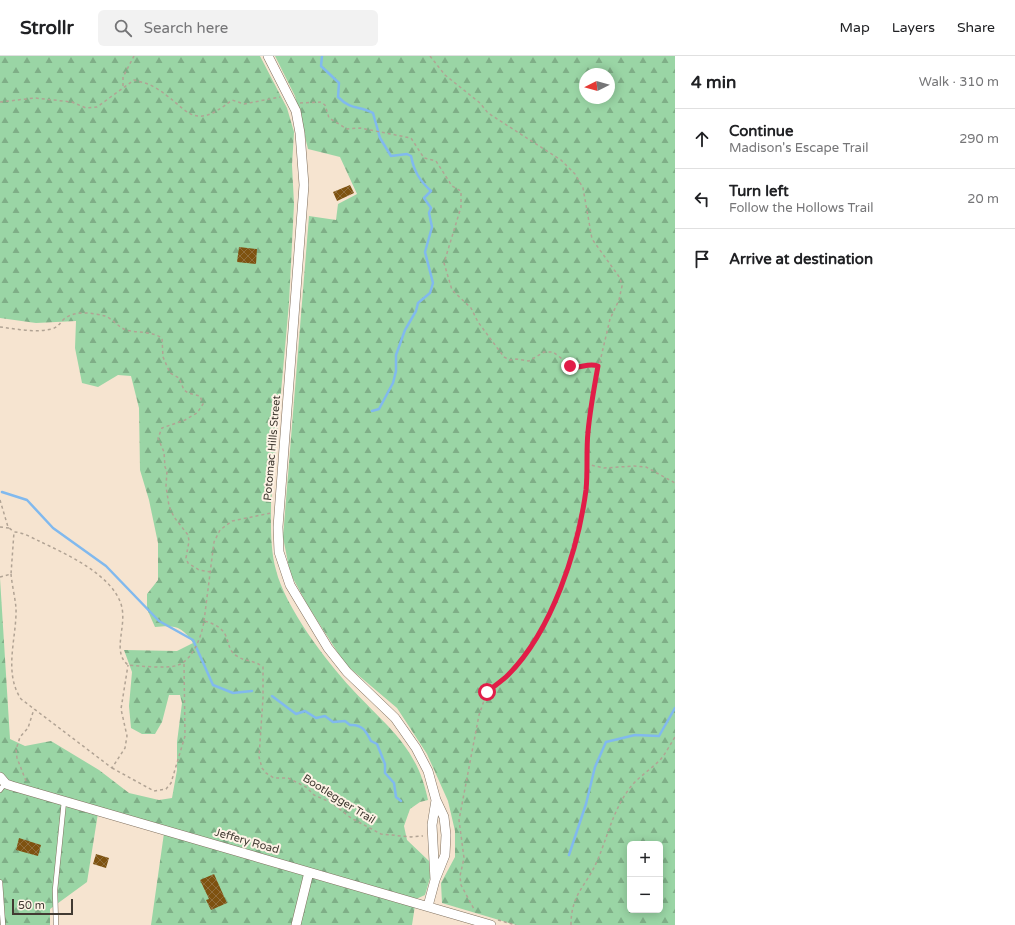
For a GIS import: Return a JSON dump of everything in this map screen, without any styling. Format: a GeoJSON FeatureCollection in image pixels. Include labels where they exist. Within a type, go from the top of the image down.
{"type":"FeatureCollection","features":[{"type":"Feature","properties":{"kind":"street","name":"Potomac Hills Street"},"geometry":{"type":"LineString","coordinates":[[268,56],[296,111],[300,133],[304,185],[277,537],[279,552],[290,585],[328,648],[347,672],[394,718],[406,732],[428,771],[436,800],[444,817],[446,835],[445,855],[435,880],[428,906]]}},
{"type":"Feature","properties":{"kind":"street","name":"Jeffery Road"},"geometry":{"type":"LineString","coordinates":[[3,785],[64,801],[428,906],[491,921]]}},
{"type":"Feature","properties":{"kind":"street","name":"Potomac Hills Street"},"geometry":{"type":"LineString","coordinates":[[435,880],[432,815],[436,800]]}},
{"type":"Feature","properties":{"kind":"street"},"geometry":{"type":"LineString","coordinates":[[296,925],[309,872]]}},
{"type":"Feature","properties":{"kind":"lane"},"geometry":{"type":"LineString","coordinates":[[56,925],[55,890],[64,801]]}},
{"type":"Feature","properties":{"kind":"lane"},"geometry":{"type":"LineString","coordinates":[[0,882],[3,925]]}},
{"type":"Feature","properties":{"kind":"path"},"geometry":{"type":"LineString","coordinates":[[123,86],[123,77],[134,56]]}},
{"type":"Feature","properties":{"kind":"path"},"geometry":{"type":"LineString","coordinates":[[430,56],[445,75],[480,103],[488,113],[561,160],[575,174],[583,188],[592,239],[620,278],[622,286],[610,319],[598,366],[591,409],[584,498],[563,583],[547,619],[530,647],[508,675],[487,692],[479,715],[461,803],[459,820],[464,858],[460,876],[461,886],[476,914]]}},
{"type":"Feature","properties":{"kind":"path"},"geometry":{"type":"LineString","coordinates":[[0,102],[34,98],[72,102],[86,108],[97,107],[102,105],[123,86],[134,80],[153,86],[184,111],[196,117],[210,115],[232,100],[244,104],[280,97],[291,102],[321,102],[325,105],[329,118],[347,129],[360,128],[382,131],[411,138],[424,158],[436,161],[452,186],[461,191],[461,207],[444,263],[444,268],[450,278],[452,290],[471,308],[478,322],[504,357],[510,360],[520,359],[529,361],[544,352],[553,352],[573,367],[590,363],[598,366]]}},
{"type":"Feature","properties":{"kind":"path"},"geometry":{"type":"LineString","coordinates":[[0,326],[32,331],[50,329],[57,327],[69,315],[83,313],[106,316],[120,327],[127,330],[156,334],[162,338],[163,357],[170,373],[179,378],[184,390],[188,393],[200,396],[203,404],[196,413],[185,420],[166,425],[159,431],[158,438],[164,452],[167,471],[166,486],[169,506],[174,517],[188,535],[189,541],[186,558],[188,563],[199,570],[211,572]]}},
{"type":"Feature","properties":{"kind":"path"},"geometry":{"type":"LineString","coordinates":[[586,464],[604,468],[634,466],[646,467],[675,483]]}},
{"type":"Feature","properties":{"kind":"path"},"geometry":{"type":"LineString","coordinates":[[0,500],[9,528]]}},
{"type":"Feature","properties":{"kind":"path"},"geometry":{"type":"LineString","coordinates":[[0,527],[9,528],[14,532],[23,534],[70,556],[108,583],[121,604],[124,621],[119,650],[120,657],[128,665],[171,667],[184,662],[202,633],[214,542],[220,530],[232,521],[279,511]]}},
{"type":"Feature","properties":{"kind":"path"},"geometry":{"type":"LineString","coordinates":[[14,532],[11,574],[16,608],[13,641],[14,684],[21,698],[112,768],[154,791],[166,789],[171,784],[185,736],[184,662]]}},
{"type":"Feature","properties":{"kind":"path"},"geometry":{"type":"LineString","coordinates":[[0,577],[11,574]]}},
{"type":"Feature","properties":{"kind":"path","name":"Bootlegger Trail"},"geometry":{"type":"LineString","coordinates":[[204,621],[216,624],[223,631],[231,651],[236,656],[258,662],[263,667],[263,698],[259,757],[262,768],[266,773],[274,778],[288,778],[306,787],[314,795],[332,804],[351,818],[381,834],[411,837],[432,836]]}},
{"type":"Feature","properties":{"kind":"path"},"geometry":{"type":"LineString","coordinates":[[112,768],[125,748],[127,736],[121,709],[128,665]]}},
{"type":"Feature","properties":{"kind":"path"},"geometry":{"type":"LineString","coordinates":[[32,792],[17,758],[16,750],[20,737],[28,728],[34,709]]}},
{"type":"Feature","properties":{"kind":"path"},"geometry":{"type":"LineString","coordinates":[[571,925],[571,911],[574,899],[598,860],[612,819],[629,789],[659,760],[675,737]]}},
{"type":"Feature","properties":{"kind":"path"},"geometry":{"type":"LineString","coordinates":[[491,921],[516,925]]}},
{"type":"Feature","properties":{"kind":"green space"},"geometry":{"type":"Polygon","coordinates":[[[0,56],[260,56],[287,108],[294,132],[292,165],[294,204],[289,303],[271,503],[271,536],[273,553],[276,570],[281,585],[297,617],[330,664],[399,738],[416,765],[423,781],[428,800],[420,802],[410,809],[404,826],[407,840],[429,861],[430,878],[425,895],[416,899],[412,925],[151,925],[165,826],[99,807],[87,882],[50,909],[50,925],[0,925],[0,578],[10,739],[25,746],[51,741],[99,770],[129,793],[159,800],[172,798],[177,770],[177,742],[182,703],[180,695],[169,695],[162,722],[155,734],[142,734],[131,728],[129,706],[132,672],[124,650],[177,651],[193,643],[185,633],[177,628],[168,626],[155,627],[147,609],[147,594],[158,580],[158,543],[149,500],[140,470],[139,408],[131,376],[118,375],[98,387],[82,383],[75,348],[76,321],[36,323],[0,318],[0,56]]]}},
{"type":"Feature","properties":{"kind":"green space"},"geometry":{"type":"Polygon","coordinates":[[[275,56],[675,56],[675,925],[516,925],[442,903],[441,883],[455,857],[455,831],[448,801],[427,754],[397,708],[345,664],[308,606],[290,573],[283,537],[309,216],[336,220],[338,204],[357,194],[340,157],[308,149],[295,96],[275,56]]]}},
{"type":"Feature","properties":{"kind":"building"},"geometry":{"type":"Polygon","coordinates":[[[350,185],[354,193],[337,201],[333,192],[350,185]]]}},
{"type":"Feature","properties":{"kind":"building"},"geometry":{"type":"Polygon","coordinates":[[[239,247],[257,249],[256,264],[237,262],[239,247]]]}},
{"type":"Feature","properties":{"kind":"building"},"geometry":{"type":"Polygon","coordinates":[[[19,838],[41,845],[38,856],[16,850],[19,838]]]}},
{"type":"Feature","properties":{"kind":"building"},"geometry":{"type":"Polygon","coordinates":[[[96,854],[109,858],[106,868],[93,864],[96,854]]]}},
{"type":"Feature","properties":{"kind":"building"},"geometry":{"type":"Polygon","coordinates":[[[214,874],[227,903],[211,910],[206,900],[209,899],[200,880],[214,874]]]}},
{"type":"Feature","properties":{"kind":"waterway"},"geometry":{"type":"LineString","coordinates":[[322,56],[321,66],[339,83],[338,97],[347,104],[373,113],[380,138],[391,156],[407,154],[411,156],[418,175],[431,191],[424,198],[431,208],[429,213],[432,227],[425,252],[433,283],[430,293],[418,303],[416,311],[405,330],[396,355],[396,371],[393,383],[379,409],[372,411]]}},
{"type":"Feature","properties":{"kind":"waterway"},"geometry":{"type":"LineString","coordinates":[[2,492],[27,500],[53,528],[106,566],[159,621],[193,640],[213,685],[233,693],[252,691]]}},
{"type":"Feature","properties":{"kind":"waterway"},"geometry":{"type":"LineString","coordinates":[[272,696],[296,714],[305,711],[316,718],[325,716],[333,722],[345,721],[350,725],[361,727],[371,741],[377,744],[385,764],[385,773],[394,783],[396,797],[401,801]]}},
{"type":"Feature","properties":{"kind":"waterway"},"geometry":{"type":"LineString","coordinates":[[569,855],[586,804],[595,767],[606,742],[635,735],[659,736],[675,708]]}},
{"type":"Feature","properties":{"kind":"route"},"geometry":{"type":"LineString","coordinates":[[487,692],[508,675],[530,647],[547,619],[563,583],[570,562],[586,488],[588,431],[598,366],[590,363],[578,367],[570,366]]}}]}
